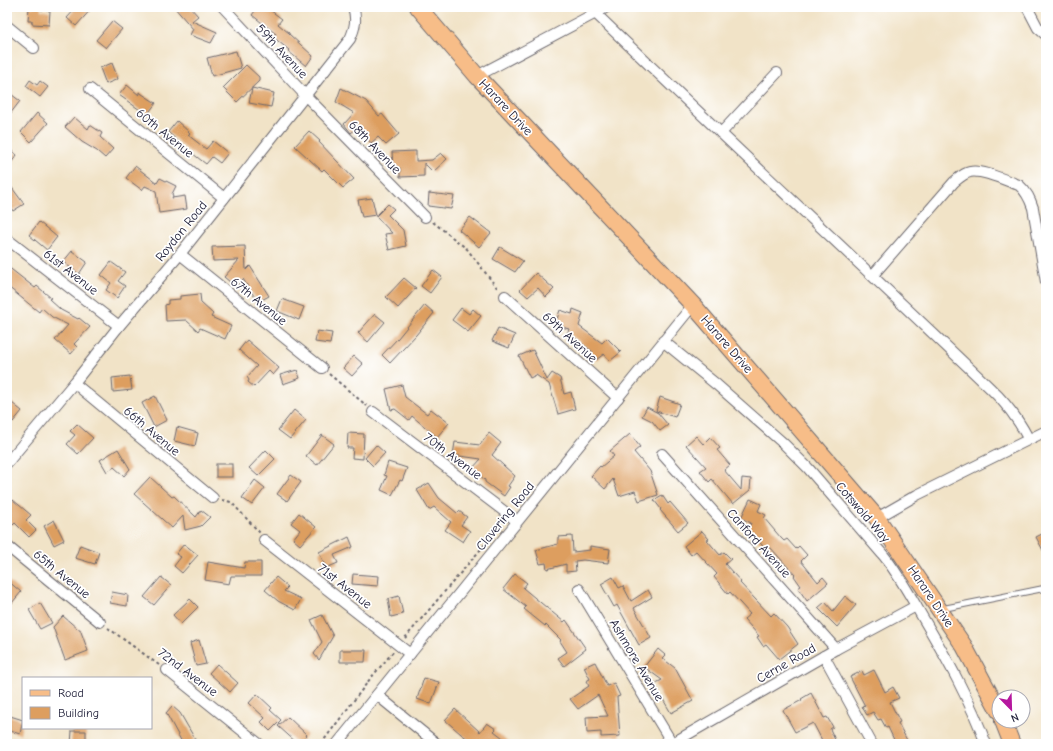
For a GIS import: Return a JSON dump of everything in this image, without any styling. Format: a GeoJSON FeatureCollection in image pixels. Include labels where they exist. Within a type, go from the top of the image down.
{"type":"FeatureCollection","features":[{"type":"Feature","properties":{"kind":"main road","name":"Harare Drive"},"geometry":{"type":"LineString","coordinates":[[418,7],[477,76],[694,305],[877,518],[964,646],[991,696]]}},
{"type":"Feature","properties":{"kind":"main road"},"geometry":{"type":"LineString","coordinates":[[1006,729],[1012,744]]}},
{"type":"Feature","properties":{"kind":"street","name":"59th Avenue"},"geometry":{"type":"LineString","coordinates":[[223,7],[306,95]]}},
{"type":"Feature","properties":{"kind":"street","name":"Roydon Road"},"geometry":{"type":"LineString","coordinates":[[7,463],[11,451],[74,383],[119,326],[180,254],[350,39],[356,26],[353,7]]}},
{"type":"Feature","properties":{"kind":"street"},"geometry":{"type":"LineString","coordinates":[[477,76],[592,10],[607,7]]}},
{"type":"Feature","properties":{"kind":"street"},"geometry":{"type":"LineString","coordinates":[[1027,7],[1038,28],[1046,35]]}},
{"type":"Feature","properties":{"kind":"street"},"geometry":{"type":"LineString","coordinates":[[592,10],[873,275],[1003,401],[1021,425],[1028,438]]}},
{"type":"Feature","properties":{"kind":"street"},"geometry":{"type":"LineString","coordinates":[[7,26],[34,48]]}},
{"type":"Feature","properties":{"kind":"street"},"geometry":{"type":"LineString","coordinates":[[721,133],[777,73]]}},
{"type":"Feature","properties":{"kind":"street","name":"60th Avenue"},"geometry":{"type":"LineString","coordinates":[[90,88],[224,198]]}},
{"type":"Feature","properties":{"kind":"street","name":"68th Avenue"},"geometry":{"type":"LineString","coordinates":[[306,95],[426,217]]}},
{"type":"Feature","properties":{"kind":"street"},"geometry":{"type":"LineString","coordinates":[[873,275],[954,182],[963,175],[978,171],[1019,185],[1029,197],[1033,208],[1046,282]]}},
{"type":"Feature","properties":{"kind":"street","name":"61st Avenue"},"geometry":{"type":"LineString","coordinates":[[7,239],[119,326]]}},
{"type":"Feature","properties":{"kind":"street","name":"67th Avenue"},"geometry":{"type":"LineString","coordinates":[[180,254],[322,368]]}},
{"type":"Feature","properties":{"kind":"street","name":"69th Avenue"},"geometry":{"type":"LineString","coordinates":[[504,296],[618,398]]}},
{"type":"Feature","properties":{"kind":"street","name":"Clavering Road"},"geometry":{"type":"LineString","coordinates":[[337,744],[410,654],[513,518],[618,398],[663,341],[694,305]]}},
{"type":"Feature","properties":{"kind":"street","name":"Cotswold Way"},"geometry":{"type":"LineString","coordinates":[[663,341],[717,385],[808,468],[884,556],[895,570],[944,654],[967,698],[986,744]]}},
{"type":"Feature","properties":{"kind":"street","name":"66th Avenue"},"geometry":{"type":"LineString","coordinates":[[74,383],[213,498]]}},
{"type":"Feature","properties":{"kind":"street","name":"70th Avenue"},"geometry":{"type":"LineString","coordinates":[[373,412],[513,518]]}},
{"type":"Feature","properties":{"kind":"street"},"geometry":{"type":"LineString","coordinates":[[877,518],[917,495],[1028,438],[1046,431]]}},
{"type":"Feature","properties":{"kind":"street","name":"Canford Avenue"},"geometry":{"type":"LineString","coordinates":[[662,454],[836,649]]}},
{"type":"Feature","properties":{"kind":"street","name":"71st Avenue"},"geometry":{"type":"LineString","coordinates":[[264,540],[410,654]]}},
{"type":"Feature","properties":{"kind":"street","name":"65th Avenue"},"geometry":{"type":"LineString","coordinates":[[7,546],[100,622]]}},
{"type":"Feature","properties":{"kind":"street","name":"Ashmore Avenue"},"geometry":{"type":"LineString","coordinates":[[579,589],[671,744]]}},
{"type":"Feature","properties":{"kind":"street","name":"Cerne Road"},"geometry":{"type":"LineString","coordinates":[[671,744],[836,649],[916,606]]}},
{"type":"Feature","properties":{"kind":"street"},"geometry":{"type":"LineString","coordinates":[[824,656],[872,744]]}},
{"type":"Feature","properties":{"kind":"street","name":"72nd Avenue"},"geometry":{"type":"LineString","coordinates":[[167,670],[259,744]]}},
{"type":"Feature","properties":{"kind":"street"},"geometry":{"type":"LineString","coordinates":[[377,696],[437,744]]}},
{"type":"Feature","properties":{"kind":"lane"},"geometry":{"type":"LineString","coordinates":[[940,610],[1046,588]]}},
{"type":"Feature","properties":{"kind":"path"},"geometry":{"type":"LineString","coordinates":[[426,217],[467,249],[504,296]]}},
{"type":"Feature","properties":{"kind":"path"},"geometry":{"type":"LineString","coordinates":[[322,368],[360,399],[373,412]]}},
{"type":"Feature","properties":{"kind":"path"},"geometry":{"type":"LineString","coordinates":[[213,498],[231,502],[258,531],[264,540]]}},
{"type":"Feature","properties":{"kind":"path"},"geometry":{"type":"LineString","coordinates":[[321,744],[370,679],[513,518]]}},
{"type":"Feature","properties":{"kind":"path","name":"72nd Avenue"},"geometry":{"type":"LineString","coordinates":[[100,622],[167,670]]}},
{"type":"Feature","properties":{"kind":"building"},"geometry":{"type":"Polygon","coordinates":[[[29,7],[41,7],[41,10],[50,11],[49,25],[32,24],[32,21],[28,21],[29,7]]]}},
{"type":"Feature","properties":{"kind":"building"},"geometry":{"type":"Polygon","coordinates":[[[77,7],[93,7],[76,26],[67,18],[77,7]]]}},
{"type":"Feature","properties":{"kind":"building"},"geometry":{"type":"Polygon","coordinates":[[[174,7],[190,7],[198,16],[192,21],[217,32],[211,43],[190,35],[193,29],[174,7]]]}},
{"type":"Feature","properties":{"kind":"building"},"geometry":{"type":"Polygon","coordinates":[[[258,7],[266,7],[282,19],[278,24],[313,56],[306,66],[273,37],[276,34],[252,15],[258,7]]]}},
{"type":"Feature","properties":{"kind":"building"},"geometry":{"type":"Polygon","coordinates":[[[112,21],[122,29],[106,48],[96,40],[112,21]]]}},
{"type":"Feature","properties":{"kind":"building"},"geometry":{"type":"Polygon","coordinates":[[[236,51],[241,68],[212,76],[207,58],[236,51]]]}},
{"type":"Feature","properties":{"kind":"building"},"geometry":{"type":"Polygon","coordinates":[[[112,63],[118,79],[106,84],[100,68],[112,63]]]}},
{"type":"Feature","properties":{"kind":"building"},"geometry":{"type":"Polygon","coordinates":[[[246,65],[259,77],[259,81],[237,102],[223,88],[246,65]]]}},
{"type":"Feature","properties":{"kind":"building"},"geometry":{"type":"Polygon","coordinates":[[[30,80],[37,85],[40,81],[48,87],[40,97],[26,86],[30,80]]]}},
{"type":"Feature","properties":{"kind":"building"},"geometry":{"type":"Polygon","coordinates":[[[127,85],[139,95],[139,92],[156,103],[147,115],[119,95],[127,85]]]}},
{"type":"Feature","properties":{"kind":"building"},"geometry":{"type":"Polygon","coordinates":[[[252,88],[274,93],[271,107],[249,103],[252,88]]]}},
{"type":"Feature","properties":{"kind":"building"},"geometry":{"type":"Polygon","coordinates":[[[341,88],[366,101],[379,116],[382,114],[399,134],[386,145],[378,137],[371,143],[357,128],[351,133],[344,124],[354,113],[336,102],[341,88]]]}},
{"type":"Feature","properties":{"kind":"building"},"geometry":{"type":"Polygon","coordinates":[[[7,91],[20,101],[7,118],[7,91]]]}},
{"type":"Feature","properties":{"kind":"building"},"geometry":{"type":"Polygon","coordinates":[[[37,113],[48,123],[31,142],[21,132],[37,113]]]}},
{"type":"Feature","properties":{"kind":"building"},"geometry":{"type":"Polygon","coordinates":[[[74,117],[88,129],[90,125],[102,133],[100,137],[113,149],[105,158],[82,142],[65,127],[74,117]]]}},
{"type":"Feature","properties":{"kind":"building"},"geometry":{"type":"Polygon","coordinates":[[[177,121],[190,133],[188,135],[206,149],[213,141],[228,153],[220,163],[212,157],[206,164],[168,132],[177,121]]]}},
{"type":"Feature","properties":{"kind":"building"},"geometry":{"type":"Polygon","coordinates":[[[309,131],[354,179],[343,188],[324,169],[322,171],[295,146],[309,131]]]}},
{"type":"Feature","properties":{"kind":"building"},"geometry":{"type":"Polygon","coordinates":[[[7,147],[17,155],[7,168],[7,147]]]}},
{"type":"Feature","properties":{"kind":"building"},"geometry":{"type":"Polygon","coordinates":[[[416,151],[416,161],[432,160],[441,153],[447,159],[433,172],[424,163],[424,176],[400,177],[400,168],[393,168],[392,152],[416,151]]]}},
{"type":"Feature","properties":{"kind":"building"},"geometry":{"type":"Polygon","coordinates":[[[135,166],[157,183],[160,178],[176,186],[172,194],[172,198],[185,196],[187,209],[159,213],[156,191],[145,186],[142,190],[126,178],[135,166]]]}},
{"type":"Feature","properties":{"kind":"building"},"geometry":{"type":"Polygon","coordinates":[[[7,181],[24,204],[13,211],[7,202],[7,181]]]}},
{"type":"Feature","properties":{"kind":"building"},"geometry":{"type":"Polygon","coordinates":[[[429,193],[454,196],[451,209],[428,206],[429,193]]]}},
{"type":"Feature","properties":{"kind":"building"},"geometry":{"type":"Polygon","coordinates":[[[372,198],[376,215],[362,217],[358,200],[372,198]]]}},
{"type":"Feature","properties":{"kind":"building"},"geometry":{"type":"Polygon","coordinates":[[[388,204],[394,209],[388,215],[403,230],[406,246],[389,250],[385,234],[392,233],[376,216],[388,204]]]}},
{"type":"Feature","properties":{"kind":"building"},"geometry":{"type":"Polygon","coordinates":[[[470,217],[491,233],[479,247],[459,230],[470,217]]]}},
{"type":"Feature","properties":{"kind":"building"},"geometry":{"type":"Polygon","coordinates":[[[39,222],[57,237],[47,250],[29,235],[39,222]]]}},
{"type":"Feature","properties":{"kind":"building"},"geometry":{"type":"Polygon","coordinates":[[[245,246],[246,270],[250,266],[269,296],[258,302],[243,279],[236,287],[224,277],[239,260],[213,261],[212,247],[245,246]]]}},
{"type":"Feature","properties":{"kind":"building"},"geometry":{"type":"Polygon","coordinates":[[[500,247],[523,261],[515,272],[493,259],[500,247]]]}},
{"type":"Feature","properties":{"kind":"building"},"geometry":{"type":"Polygon","coordinates":[[[72,251],[87,262],[79,274],[63,262],[72,251]]]}},
{"type":"Feature","properties":{"kind":"building"},"geometry":{"type":"Polygon","coordinates":[[[111,262],[125,272],[118,281],[125,286],[117,298],[106,290],[111,283],[101,275],[111,262]]]}},
{"type":"Feature","properties":{"kind":"building"},"geometry":{"type":"Polygon","coordinates":[[[7,266],[35,288],[37,286],[51,298],[49,299],[61,310],[78,319],[79,318],[90,327],[74,344],[77,347],[71,354],[55,340],[68,325],[52,317],[42,308],[39,312],[7,286],[7,266]]]}},
{"type":"Feature","properties":{"kind":"building"},"geometry":{"type":"Polygon","coordinates":[[[433,270],[442,277],[430,293],[421,286],[433,270]]]}},
{"type":"Feature","properties":{"kind":"building"},"geometry":{"type":"Polygon","coordinates":[[[536,273],[554,289],[546,297],[538,288],[528,297],[520,290],[536,273]]]}},
{"type":"Feature","properties":{"kind":"building"},"geometry":{"type":"Polygon","coordinates":[[[404,278],[416,288],[398,308],[386,297],[404,278]]]}},
{"type":"Feature","properties":{"kind":"building"},"geometry":{"type":"Polygon","coordinates":[[[200,294],[201,303],[213,314],[211,317],[231,326],[225,339],[200,328],[198,331],[186,320],[166,321],[165,305],[168,304],[168,300],[180,299],[180,296],[200,294]]]}},
{"type":"Feature","properties":{"kind":"building"},"geometry":{"type":"Polygon","coordinates":[[[282,299],[304,307],[299,320],[277,311],[282,299]]]}},
{"type":"Feature","properties":{"kind":"building"},"geometry":{"type":"Polygon","coordinates":[[[425,305],[434,313],[390,363],[382,355],[425,305]]]}},
{"type":"Feature","properties":{"kind":"building"},"geometry":{"type":"Polygon","coordinates":[[[461,308],[469,314],[473,309],[481,316],[468,332],[452,320],[461,308]]]}},
{"type":"Feature","properties":{"kind":"building"},"geometry":{"type":"Polygon","coordinates":[[[573,309],[583,313],[579,326],[602,343],[607,338],[621,352],[610,361],[604,354],[596,360],[591,354],[593,352],[572,336],[567,334],[569,329],[555,325],[560,310],[572,314],[573,309]]]}},
{"type":"Feature","properties":{"kind":"building"},"geometry":{"type":"Polygon","coordinates":[[[375,314],[385,322],[368,342],[358,333],[375,314]]]}},
{"type":"Feature","properties":{"kind":"building"},"geometry":{"type":"Polygon","coordinates":[[[498,328],[515,335],[509,348],[492,341],[498,328]]]}},
{"type":"Feature","properties":{"kind":"building"},"geometry":{"type":"Polygon","coordinates":[[[317,331],[332,333],[330,344],[315,342],[317,331]]]}},
{"type":"Feature","properties":{"kind":"building"},"geometry":{"type":"Polygon","coordinates":[[[247,340],[279,368],[273,375],[269,371],[254,387],[248,382],[249,380],[247,377],[257,366],[239,350],[247,340]]]}},
{"type":"Feature","properties":{"kind":"building"},"geometry":{"type":"Polygon","coordinates":[[[533,350],[547,380],[552,373],[560,378],[564,394],[571,392],[575,409],[558,414],[549,384],[536,375],[530,378],[519,356],[533,350]]]}},
{"type":"Feature","properties":{"kind":"building"},"geometry":{"type":"Polygon","coordinates":[[[354,356],[363,364],[352,376],[343,368],[354,356]]]}},
{"type":"Feature","properties":{"kind":"building"},"geometry":{"type":"Polygon","coordinates":[[[297,370],[300,378],[283,384],[280,375],[297,370]]]}},
{"type":"Feature","properties":{"kind":"building"},"geometry":{"type":"Polygon","coordinates":[[[130,376],[132,390],[113,392],[112,378],[130,376]]]}},
{"type":"Feature","properties":{"kind":"building"},"geometry":{"type":"Polygon","coordinates":[[[402,385],[405,397],[427,414],[431,409],[449,423],[437,437],[412,416],[409,420],[395,409],[391,410],[386,389],[402,385]]]}},
{"type":"Feature","properties":{"kind":"building"},"geometry":{"type":"Polygon","coordinates":[[[155,396],[167,420],[154,427],[142,403],[155,396]]]}},
{"type":"Feature","properties":{"kind":"building"},"geometry":{"type":"Polygon","coordinates":[[[660,397],[680,404],[675,417],[656,411],[660,397]]]}},
{"type":"Feature","properties":{"kind":"building"},"geometry":{"type":"Polygon","coordinates":[[[7,399],[22,411],[13,422],[7,417],[7,399]]]}},
{"type":"Feature","properties":{"kind":"building"},"geometry":{"type":"Polygon","coordinates":[[[647,407],[658,413],[668,425],[660,431],[652,421],[642,416],[647,407]]]}},
{"type":"Feature","properties":{"kind":"building"},"geometry":{"type":"Polygon","coordinates":[[[294,410],[306,420],[290,439],[278,430],[294,410]]]}},
{"type":"Feature","properties":{"kind":"building"},"geometry":{"type":"Polygon","coordinates":[[[77,424],[93,438],[78,454],[67,444],[75,435],[70,431],[77,424]]]}},
{"type":"Feature","properties":{"kind":"building"},"geometry":{"type":"Polygon","coordinates":[[[177,427],[198,433],[195,446],[174,441],[177,427]]]}},
{"type":"Feature","properties":{"kind":"building"},"geometry":{"type":"Polygon","coordinates":[[[348,433],[364,434],[363,459],[352,458],[353,448],[347,448],[348,433]]]}},
{"type":"Feature","properties":{"kind":"building"},"geometry":{"type":"Polygon","coordinates":[[[489,433],[501,443],[492,455],[515,476],[508,486],[510,487],[504,496],[485,482],[485,480],[472,469],[481,459],[453,455],[455,442],[480,445],[489,433]]]}},
{"type":"Feature","properties":{"kind":"building"},"geometry":{"type":"Polygon","coordinates":[[[630,434],[640,447],[634,452],[650,471],[658,495],[639,501],[635,491],[619,496],[613,479],[605,489],[591,476],[600,466],[601,467],[614,456],[610,451],[630,434]]]}},
{"type":"Feature","properties":{"kind":"building"},"geometry":{"type":"Polygon","coordinates":[[[322,435],[334,444],[317,465],[306,456],[322,435]]]}},
{"type":"Feature","properties":{"kind":"building"},"geometry":{"type":"Polygon","coordinates":[[[696,436],[703,444],[710,437],[720,448],[717,450],[730,465],[724,470],[741,490],[742,478],[751,479],[750,490],[733,504],[712,479],[709,482],[700,471],[706,467],[686,445],[696,436]]]}},
{"type":"Feature","properties":{"kind":"building"},"geometry":{"type":"Polygon","coordinates":[[[376,445],[385,453],[373,466],[365,458],[376,445]]]}},
{"type":"Feature","properties":{"kind":"building"},"geometry":{"type":"Polygon","coordinates":[[[118,449],[130,469],[124,476],[114,467],[107,472],[100,460],[118,449]]]}},
{"type":"Feature","properties":{"kind":"building"},"geometry":{"type":"Polygon","coordinates":[[[266,450],[275,459],[258,476],[249,468],[266,450]]]}},
{"type":"Feature","properties":{"kind":"building"},"geometry":{"type":"Polygon","coordinates":[[[388,462],[407,468],[402,481],[400,480],[392,495],[381,490],[387,476],[384,475],[388,462]]]}},
{"type":"Feature","properties":{"kind":"building"},"geometry":{"type":"Polygon","coordinates":[[[216,464],[232,464],[232,477],[216,477],[216,464]]]}},
{"type":"Feature","properties":{"kind":"building"},"geometry":{"type":"Polygon","coordinates":[[[291,475],[301,482],[287,501],[277,494],[291,475]]]}},
{"type":"Feature","properties":{"kind":"building"},"geometry":{"type":"Polygon","coordinates":[[[150,477],[172,497],[174,496],[196,517],[201,510],[210,517],[201,526],[185,530],[183,516],[172,528],[134,494],[150,477]]]}},
{"type":"Feature","properties":{"kind":"building"},"geometry":{"type":"Polygon","coordinates":[[[255,480],[265,488],[252,505],[242,498],[255,480]]]}},
{"type":"Feature","properties":{"kind":"building"},"geometry":{"type":"Polygon","coordinates":[[[429,483],[439,498],[457,513],[459,511],[467,517],[461,525],[470,531],[463,542],[445,530],[451,522],[434,507],[429,510],[417,490],[429,483]]]}},
{"type":"Feature","properties":{"kind":"building"},"geometry":{"type":"Polygon","coordinates":[[[662,495],[668,504],[670,502],[688,523],[678,531],[660,510],[661,509],[654,500],[662,495]]]}},
{"type":"Feature","properties":{"kind":"building"},"geometry":{"type":"Polygon","coordinates":[[[750,499],[761,504],[758,511],[766,515],[764,518],[784,541],[787,539],[796,549],[799,546],[807,555],[801,561],[818,582],[823,577],[828,583],[807,601],[798,588],[801,586],[794,576],[795,575],[770,547],[766,550],[753,534],[747,531],[751,523],[741,518],[750,499]]]}},
{"type":"Feature","properties":{"kind":"building"},"geometry":{"type":"Polygon","coordinates":[[[13,500],[31,515],[26,520],[36,530],[29,537],[15,523],[13,525],[7,519],[7,506],[13,500]]]}},
{"type":"Feature","properties":{"kind":"building"},"geometry":{"type":"Polygon","coordinates":[[[299,513],[316,527],[300,545],[293,539],[300,530],[291,523],[299,513]]]}},
{"type":"Feature","properties":{"kind":"building"},"geometry":{"type":"Polygon","coordinates":[[[54,520],[64,540],[54,545],[44,526],[54,520]]]}},
{"type":"Feature","properties":{"kind":"building"},"geometry":{"type":"Polygon","coordinates":[[[702,531],[709,539],[707,540],[720,555],[724,552],[731,559],[725,564],[741,582],[740,583],[771,616],[774,613],[787,627],[798,644],[779,659],[766,644],[763,646],[757,637],[759,636],[744,619],[750,614],[730,592],[728,594],[714,577],[717,574],[696,551],[691,555],[684,546],[702,531]]]}},
{"type":"Feature","properties":{"kind":"building"},"geometry":{"type":"Polygon","coordinates":[[[1046,532],[1046,556],[1036,537],[1046,532]]]}},
{"type":"Feature","properties":{"kind":"building"},"geometry":{"type":"Polygon","coordinates":[[[572,536],[573,552],[590,550],[590,546],[610,549],[608,563],[583,560],[575,561],[576,571],[566,572],[566,564],[547,569],[546,563],[540,564],[536,550],[558,544],[558,537],[572,536]]]}},
{"type":"Feature","properties":{"kind":"building"},"geometry":{"type":"Polygon","coordinates":[[[349,537],[353,547],[334,555],[338,563],[326,568],[319,552],[349,537]]]}},
{"type":"Feature","properties":{"kind":"building"},"geometry":{"type":"Polygon","coordinates":[[[184,544],[198,555],[182,573],[174,566],[181,557],[176,554],[184,544]]]}},
{"type":"Feature","properties":{"kind":"building"},"geometry":{"type":"Polygon","coordinates":[[[80,545],[99,552],[95,564],[75,558],[80,545]]]}},
{"type":"Feature","properties":{"kind":"building"},"geometry":{"type":"Polygon","coordinates":[[[208,562],[244,568],[245,562],[261,562],[261,576],[231,576],[229,584],[205,580],[208,562]]]}},
{"type":"Feature","properties":{"kind":"building"},"geometry":{"type":"Polygon","coordinates":[[[353,574],[379,576],[378,586],[352,584],[353,574]]]}},
{"type":"Feature","properties":{"kind":"building"},"geometry":{"type":"Polygon","coordinates":[[[515,574],[527,583],[523,588],[564,622],[566,620],[586,649],[564,666],[558,658],[567,652],[560,641],[561,640],[546,625],[545,626],[524,609],[526,607],[503,589],[515,574]]]}},
{"type":"Feature","properties":{"kind":"building"},"geometry":{"type":"Polygon","coordinates":[[[161,577],[171,585],[154,605],[144,597],[161,577]]]}},
{"type":"Feature","properties":{"kind":"building"},"geometry":{"type":"Polygon","coordinates":[[[276,577],[288,587],[284,591],[301,599],[295,610],[278,601],[265,590],[276,577]]]}},
{"type":"Feature","properties":{"kind":"building"},"geometry":{"type":"Polygon","coordinates":[[[613,577],[619,588],[623,586],[631,601],[648,590],[652,597],[634,608],[651,638],[639,645],[617,605],[614,607],[601,584],[613,577]]]}},
{"type":"Feature","properties":{"kind":"building"},"geometry":{"type":"Polygon","coordinates":[[[7,580],[21,592],[7,609],[7,580]]]}},
{"type":"Feature","properties":{"kind":"building"},"geometry":{"type":"Polygon","coordinates":[[[112,592],[128,595],[127,606],[110,603],[112,592]]]}},
{"type":"Feature","properties":{"kind":"building"},"geometry":{"type":"Polygon","coordinates":[[[399,596],[403,614],[391,617],[388,599],[399,596]]]}},
{"type":"Feature","properties":{"kind":"building"},"geometry":{"type":"Polygon","coordinates":[[[845,596],[856,605],[837,627],[818,608],[825,602],[833,611],[845,596]]]}},
{"type":"Feature","properties":{"kind":"building"},"geometry":{"type":"Polygon","coordinates":[[[190,599],[198,607],[181,624],[173,615],[190,599]]]}},
{"type":"Feature","properties":{"kind":"building"},"geometry":{"type":"Polygon","coordinates":[[[40,603],[52,623],[40,629],[29,610],[40,603]]]}},
{"type":"Feature","properties":{"kind":"building"},"geometry":{"type":"Polygon","coordinates":[[[322,615],[333,636],[319,660],[314,654],[322,642],[311,620],[322,615]]]}},
{"type":"Feature","properties":{"kind":"building"},"geometry":{"type":"Polygon","coordinates":[[[63,616],[78,629],[80,629],[88,651],[65,660],[53,627],[63,616]]]}},
{"type":"Feature","properties":{"kind":"building"},"geometry":{"type":"Polygon","coordinates":[[[199,640],[206,664],[196,666],[190,643],[199,640]]]}},
{"type":"Feature","properties":{"kind":"building"},"geometry":{"type":"Polygon","coordinates":[[[658,649],[665,655],[662,658],[675,668],[693,701],[671,713],[654,684],[662,680],[644,667],[658,649]]]}},
{"type":"Feature","properties":{"kind":"building"},"geometry":{"type":"Polygon","coordinates":[[[340,650],[366,650],[365,662],[340,662],[340,650]]]}},
{"type":"Feature","properties":{"kind":"building"},"geometry":{"type":"Polygon","coordinates":[[[595,662],[607,686],[614,683],[620,696],[617,697],[620,736],[601,737],[601,732],[587,733],[586,717],[608,716],[598,695],[578,709],[570,699],[589,686],[586,681],[590,679],[584,667],[595,662]]]}},
{"type":"Feature","properties":{"kind":"building"},"geometry":{"type":"Polygon","coordinates":[[[217,664],[238,683],[230,692],[209,673],[217,664]]]}},
{"type":"Feature","properties":{"kind":"building"},"geometry":{"type":"Polygon","coordinates":[[[874,670],[885,692],[893,687],[899,698],[890,702],[900,722],[898,723],[909,744],[896,744],[888,727],[886,728],[881,719],[878,720],[873,712],[867,715],[862,707],[865,706],[850,677],[862,671],[864,675],[874,670]]]}},
{"type":"Feature","properties":{"kind":"building"},"geometry":{"type":"Polygon","coordinates":[[[424,678],[439,682],[431,704],[417,699],[424,678]]]}},
{"type":"Feature","properties":{"kind":"building"},"geometry":{"type":"Polygon","coordinates":[[[811,693],[824,718],[827,717],[833,727],[830,729],[837,744],[824,744],[813,723],[795,732],[783,710],[802,700],[801,699],[811,693]]]}},
{"type":"Feature","properties":{"kind":"building"},"geometry":{"type":"Polygon","coordinates":[[[257,694],[272,708],[270,710],[281,720],[270,731],[261,722],[265,718],[249,703],[257,694]]]}},
{"type":"Feature","properties":{"kind":"building"},"geometry":{"type":"Polygon","coordinates":[[[172,706],[180,713],[195,739],[186,744],[183,744],[166,713],[172,706]]]}},
{"type":"Feature","properties":{"kind":"building"},"geometry":{"type":"Polygon","coordinates":[[[455,709],[480,732],[487,723],[496,729],[494,731],[511,744],[475,744],[445,720],[455,709]]]}},
{"type":"Feature","properties":{"kind":"building"},"geometry":{"type":"Polygon","coordinates":[[[7,715],[22,720],[20,734],[7,730],[7,715]]]}},
{"type":"Feature","properties":{"kind":"building"},"geometry":{"type":"Polygon","coordinates":[[[288,717],[307,735],[298,744],[278,726],[288,717]]]}},
{"type":"Feature","properties":{"kind":"building"},"geometry":{"type":"Polygon","coordinates":[[[72,731],[86,731],[86,744],[71,744],[72,731]]]}}]}
